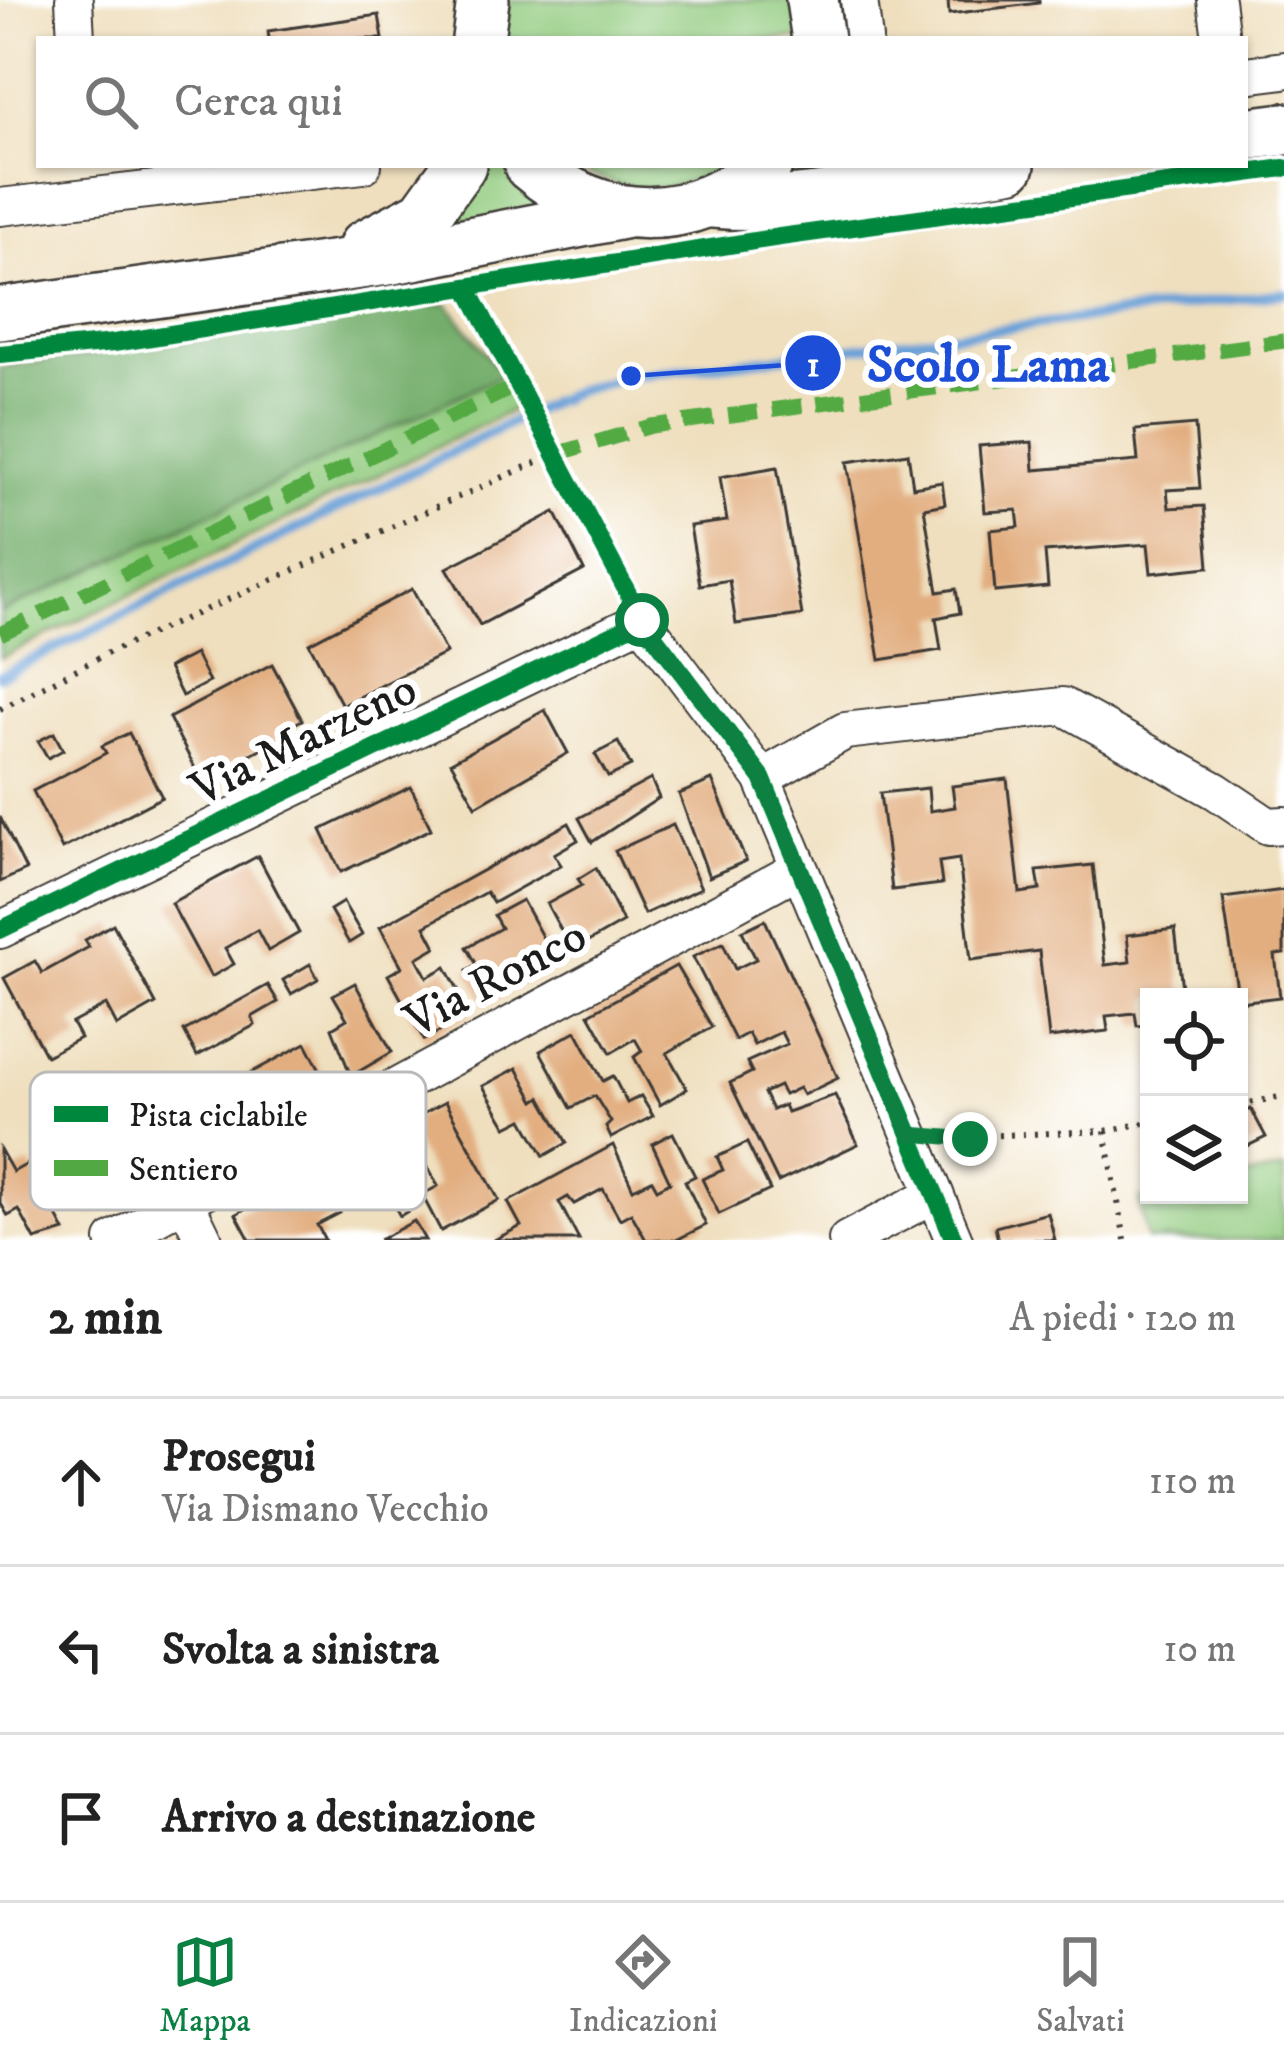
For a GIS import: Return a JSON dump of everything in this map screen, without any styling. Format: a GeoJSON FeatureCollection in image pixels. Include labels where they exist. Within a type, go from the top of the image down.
{"type":"FeatureCollection","features":[{"type":"Feature","properties":{"kind":"main road"},"geometry":{"type":"LineString","coordinates":[[1248,134],[1284,129]]}},
{"type":"Feature","properties":{"kind":"main road"},"geometry":{"type":"LineString","coordinates":[[302,269],[388,238],[424,215],[458,168]]}},
{"type":"Feature","properties":{"kind":"main road"},"geometry":{"type":"LineString","coordinates":[[534,168],[570,195],[623,213]]}},
{"type":"Feature","properties":{"kind":"main road"},"geometry":{"type":"LineString","coordinates":[[713,202],[762,168]]}},
{"type":"Feature","properties":{"kind":"main road"},"geometry":{"type":"LineString","coordinates":[[0,314],[388,260],[623,213],[713,202],[758,206],[867,193],[988,168]]}},
{"type":"Feature","properties":{"kind":"street"},"geometry":{"type":"LineString","coordinates":[[74,0],[76,36]]}},
{"type":"Feature","properties":{"kind":"street"},"geometry":{"type":"LineString","coordinates":[[1216,0],[1221,36]]}},
{"type":"Feature","properties":{"kind":"street"},"geometry":{"type":"LineString","coordinates":[[1248,75],[1284,70]]}},
{"type":"Feature","properties":{"kind":"street"},"geometry":{"type":"LineString","coordinates":[[0,207],[84,182],[314,168]]}},
{"type":"Feature","properties":{"kind":"street","name":"Via Marzeno"},"geometry":{"type":"LineString","coordinates":[[0,930],[642,620],[762,778]]}},
{"type":"Feature","properties":{"kind":"street"},"geometry":{"type":"LineString","coordinates":[[954,1240],[762,778],[845,731],[1063,706],[1216,791],[1268,826],[1284,825]]}},
{"type":"Feature","properties":{"kind":"street","name":"Via Ronco"},"geometry":{"type":"LineString","coordinates":[[424,1072],[797,871]]}},
{"type":"Feature","properties":{"kind":"street"},"geometry":{"type":"LineString","coordinates":[[847,1240],[935,1194]]}},
{"type":"Feature","properties":{"kind":"street","name":"Via Ronco"},"geometry":{"type":"LineString","coordinates":[[114,1240],[169,1210]]}},
{"type":"Feature","properties":{"kind":"street"},"geometry":{"type":"LineString","coordinates":[[189,1210],[204,1240]]}},
{"type":"Feature","properties":{"kind":"path"},"geometry":{"type":"LineString","coordinates":[[0,709],[108,653],[549,446],[564,476]]}},
{"type":"Feature","properties":{"kind":"path"},"geometry":{"type":"LineString","coordinates":[[1248,1103],[1284,1096]]}},
{"type":"Feature","properties":{"kind":"path"},"geometry":{"type":"LineString","coordinates":[[910,1134],[970,1139],[1140,1124]]}},
{"type":"Feature","properties":{"kind":"path"},"geometry":{"type":"LineString","coordinates":[[1105,1130],[1125,1240]]}},
{"type":"Feature","properties":{"kind":"green space"},"geometry":{"type":"Polygon","coordinates":[[[508,0],[794,0],[800,36],[502,36],[508,0]]]}},
{"type":"Feature","properties":{"kind":"green space"},"geometry":{"type":"Polygon","coordinates":[[[482,168],[515,168],[557,202],[425,240],[482,168]]]}},
{"type":"Feature","properties":{"kind":"green space"},"geometry":{"type":"Polygon","coordinates":[[[576,168],[724,168],[668,187],[615,183],[576,168]]]}},
{"type":"Feature","properties":{"kind":"green space"},"geometry":{"type":"Polygon","coordinates":[[[447,303],[503,375],[0,613],[0,367],[447,303]]]}},
{"type":"Feature","properties":{"kind":"green space"},"geometry":{"type":"Polygon","coordinates":[[[503,375],[519,407],[0,658],[0,613],[503,375]]]}},
{"type":"Feature","properties":{"kind":"green space"},"geometry":{"type":"Polygon","coordinates":[[[1284,1169],[1284,1240],[1147,1240],[1139,1199],[1140,1204],[1248,1204],[1248,1176],[1284,1169]]]}},
{"type":"Feature","properties":{"kind":"building"},"geometry":{"type":"Polygon","coordinates":[[[948,0],[1039,0],[1039,3],[949,14],[948,0]]]}},
{"type":"Feature","properties":{"kind":"building"},"geometry":{"type":"Polygon","coordinates":[[[379,15],[382,36],[269,36],[268,31],[379,15]]]}},
{"type":"Feature","properties":{"kind":"building"},"geometry":{"type":"Polygon","coordinates":[[[1195,425],[1200,488],[1167,490],[1169,508],[1204,506],[1209,567],[1151,573],[1148,544],[1045,552],[1048,587],[995,592],[990,530],[1019,527],[1017,510],[985,512],[979,446],[1032,442],[1034,470],[1138,461],[1135,430],[1195,425]]]}},
{"type":"Feature","properties":{"kind":"building"},"geometry":{"type":"Polygon","coordinates":[[[908,453],[913,487],[942,482],[945,504],[924,508],[938,592],[956,589],[960,613],[936,618],[941,650],[880,660],[847,462],[908,453]]]}},
{"type":"Feature","properties":{"kind":"building"},"geometry":{"type":"Polygon","coordinates":[[[777,467],[802,615],[736,624],[729,580],[700,585],[690,526],[727,521],[720,477],[777,467]]]}},
{"type":"Feature","properties":{"kind":"building"},"geometry":{"type":"Polygon","coordinates":[[[555,512],[584,570],[480,625],[447,568],[555,512]]]}},
{"type":"Feature","properties":{"kind":"building"},"geometry":{"type":"Polygon","coordinates":[[[412,589],[446,653],[342,705],[309,643],[412,589]]]}},
{"type":"Feature","properties":{"kind":"building"},"geometry":{"type":"Polygon","coordinates":[[[195,654],[209,682],[182,696],[168,668],[195,654]]]}},
{"type":"Feature","properties":{"kind":"building"},"geometry":{"type":"Polygon","coordinates":[[[272,664],[302,720],[287,728],[290,734],[219,770],[216,764],[197,772],[169,718],[272,664]]]}},
{"type":"Feature","properties":{"kind":"building"},"geometry":{"type":"Polygon","coordinates":[[[545,710],[568,753],[476,806],[451,762],[545,710]]]}},
{"type":"Feature","properties":{"kind":"building"},"geometry":{"type":"Polygon","coordinates":[[[54,733],[63,750],[48,758],[38,741],[54,733]]]}},
{"type":"Feature","properties":{"kind":"building"},"geometry":{"type":"Polygon","coordinates":[[[129,733],[162,797],[62,849],[33,791],[106,753],[102,746],[129,733]]]}},
{"type":"Feature","properties":{"kind":"building"},"geometry":{"type":"Polygon","coordinates":[[[618,742],[631,766],[608,777],[595,754],[618,742]]]}},
{"type":"Feature","properties":{"kind":"building"},"geometry":{"type":"Polygon","coordinates":[[[651,779],[659,798],[592,842],[579,818],[651,779]]]}},
{"type":"Feature","properties":{"kind":"building"},"geometry":{"type":"Polygon","coordinates":[[[1007,779],[1020,893],[1040,890],[1037,871],[1093,865],[1105,965],[1130,962],[1127,935],[1175,929],[1182,988],[1140,988],[1140,1026],[1135,1013],[1106,1016],[1108,1031],[1049,1038],[1039,951],[971,960],[959,859],[939,862],[942,884],[892,890],[880,793],[928,788],[930,811],[955,807],[952,786],[1007,779]]]}},
{"type":"Feature","properties":{"kind":"building"},"geometry":{"type":"Polygon","coordinates":[[[712,780],[746,861],[709,877],[679,794],[712,780]]]}},
{"type":"Feature","properties":{"kind":"building"},"geometry":{"type":"Polygon","coordinates":[[[411,787],[431,829],[341,872],[321,830],[411,787]]]}},
{"type":"Feature","properties":{"kind":"building"},"geometry":{"type":"Polygon","coordinates":[[[0,817],[26,870],[0,882],[0,817]]]}},
{"type":"Feature","properties":{"kind":"building"},"geometry":{"type":"Polygon","coordinates":[[[569,823],[578,840],[554,854],[561,865],[493,903],[486,892],[425,926],[436,947],[417,958],[427,977],[446,967],[471,1014],[424,1040],[388,975],[402,967],[380,927],[569,823]]]}},
{"type":"Feature","properties":{"kind":"building"},"geometry":{"type":"Polygon","coordinates":[[[673,825],[701,888],[644,914],[615,851],[673,825]]]}},
{"type":"Feature","properties":{"kind":"building"},"geometry":{"type":"Polygon","coordinates":[[[258,856],[299,933],[268,951],[257,930],[225,948],[234,964],[211,977],[171,903],[258,856]]]}},
{"type":"Feature","properties":{"kind":"building"},"geometry":{"type":"Polygon","coordinates":[[[596,868],[623,922],[572,951],[547,904],[582,885],[578,879],[596,868]]]}},
{"type":"Feature","properties":{"kind":"building"},"geometry":{"type":"Polygon","coordinates":[[[1284,890],[1284,954],[1275,955],[1280,997],[1248,1001],[1248,988],[1237,988],[1223,898],[1284,890]]]}},
{"type":"Feature","properties":{"kind":"building"},"geometry":{"type":"Polygon","coordinates":[[[522,900],[557,964],[486,1005],[467,971],[477,965],[467,947],[501,928],[494,915],[522,900]]]}},
{"type":"Feature","properties":{"kind":"building"},"geometry":{"type":"Polygon","coordinates":[[[343,902],[362,935],[349,943],[330,910],[343,902]]]}},
{"type":"Feature","properties":{"kind":"building"},"geometry":{"type":"Polygon","coordinates":[[[765,920],[838,1078],[803,1095],[799,1088],[784,1095],[779,1086],[764,1093],[772,1110],[784,1105],[787,1112],[835,1095],[858,1144],[778,1182],[730,1083],[752,1072],[747,1062],[787,1044],[781,1032],[754,1045],[748,1033],[735,1040],[693,957],[723,943],[735,969],[756,959],[742,931],[765,920]]]}},
{"type":"Feature","properties":{"kind":"building"},"geometry":{"type":"Polygon","coordinates":[[[113,924],[156,1004],[117,1026],[106,1005],[72,1023],[80,1038],[46,1056],[4,978],[35,961],[42,973],[89,947],[85,940],[113,924]]]}},
{"type":"Feature","properties":{"kind":"building"},"geometry":{"type":"Polygon","coordinates":[[[310,964],[318,979],[291,994],[283,980],[310,964]]]}},
{"type":"Feature","properties":{"kind":"building"},"geometry":{"type":"Polygon","coordinates":[[[676,966],[712,1027],[667,1053],[687,1089],[660,1105],[634,1057],[642,1051],[635,1039],[611,1053],[589,1014],[676,966]]]}},
{"type":"Feature","properties":{"kind":"building"},"geometry":{"type":"Polygon","coordinates":[[[355,983],[392,1052],[349,1072],[332,1028],[347,1019],[333,995],[355,983]]]}},
{"type":"Feature","properties":{"kind":"building"},"geometry":{"type":"Polygon","coordinates":[[[268,985],[278,1002],[252,1017],[255,1025],[197,1056],[184,1031],[268,985]]]}},
{"type":"Feature","properties":{"kind":"building"},"geometry":{"type":"Polygon","coordinates":[[[576,1031],[603,1081],[613,1076],[627,1103],[641,1096],[653,1116],[611,1138],[606,1127],[611,1122],[595,1096],[571,1108],[540,1051],[576,1031]]]}},
{"type":"Feature","properties":{"kind":"building"},"geometry":{"type":"Polygon","coordinates":[[[306,1043],[321,1072],[252,1072],[306,1043]]]}},
{"type":"Feature","properties":{"kind":"building"},"geometry":{"type":"Polygon","coordinates":[[[517,1068],[535,1101],[541,1097],[567,1143],[544,1156],[523,1119],[507,1127],[483,1086],[517,1068]]]}},
{"type":"Feature","properties":{"kind":"building"},"geometry":{"type":"Polygon","coordinates":[[[445,1102],[499,1200],[441,1231],[426,1203],[426,1193],[438,1186],[426,1164],[426,1112],[445,1102]]]}},
{"type":"Feature","properties":{"kind":"building"},"geometry":{"type":"Polygon","coordinates":[[[1248,1110],[1266,1137],[1248,1146],[1248,1110]]]}},
{"type":"Feature","properties":{"kind":"building"},"geometry":{"type":"Polygon","coordinates":[[[673,1133],[695,1176],[685,1181],[706,1225],[676,1240],[646,1240],[631,1213],[620,1219],[603,1189],[574,1204],[568,1197],[559,1202],[579,1240],[494,1240],[521,1226],[508,1202],[613,1145],[633,1189],[652,1180],[657,1189],[670,1182],[652,1144],[673,1133]]]}},
{"type":"Feature","properties":{"kind":"building"},"geometry":{"type":"Polygon","coordinates":[[[747,1143],[770,1190],[719,1214],[702,1179],[723,1170],[717,1157],[747,1143]]]}},
{"type":"Feature","properties":{"kind":"building"},"geometry":{"type":"Polygon","coordinates":[[[0,1149],[13,1172],[30,1165],[30,1210],[54,1210],[65,1231],[35,1240],[19,1210],[8,1216],[0,1202],[0,1149]]]}},
{"type":"Feature","properties":{"kind":"building"},"geometry":{"type":"Polygon","coordinates":[[[243,1210],[340,1213],[317,1225],[325,1240],[250,1240],[236,1214],[243,1210]]]}},
{"type":"Feature","properties":{"kind":"building"},"geometry":{"type":"Polygon","coordinates":[[[1048,1213],[1055,1240],[998,1240],[995,1227],[1048,1213]]]}},
{"type":"Feature","properties":{"kind":"building"},"geometry":{"type":"Polygon","coordinates":[[[414,1221],[425,1240],[379,1240],[414,1221]]]}},
{"type":"Feature","properties":{"kind":"waterway"},"geometry":{"type":"LineString","coordinates":[[0,676],[577,390],[631,376],[1284,293]]}},
{"type":"Feature","properties":{"kind":"marked path"},"geometry":{"type":"LineString","coordinates":[[553,455],[651,426],[1284,341]]}},
{"type":"Feature","properties":{"kind":"marked path"},"geometry":{"type":"LineString","coordinates":[[0,634],[518,385]]}},
{"type":"Feature","properties":{"kind":"cycle path"},"geometry":{"type":"LineString","coordinates":[[0,354],[114,343],[780,237],[1284,168]]}},
{"type":"Feature","properties":{"kind":"cycle path"},"geometry":{"type":"LineString","coordinates":[[467,287],[642,620],[762,778],[954,1240]]}},
{"type":"Feature","properties":{"kind":"cycle path"},"geometry":{"type":"LineString","coordinates":[[0,930],[642,620]]}},
{"type":"Feature","properties":{"kind":"place","name":"Scolo Lama"},"geometry":{"type":"Point","coordinates":[631,376]}},
{"type":"Feature","properties":{"kind":"route"},"geometry":{"type":"LineString","coordinates":[[642,620],[762,778],[910,1134],[970,1139]]}}]}
